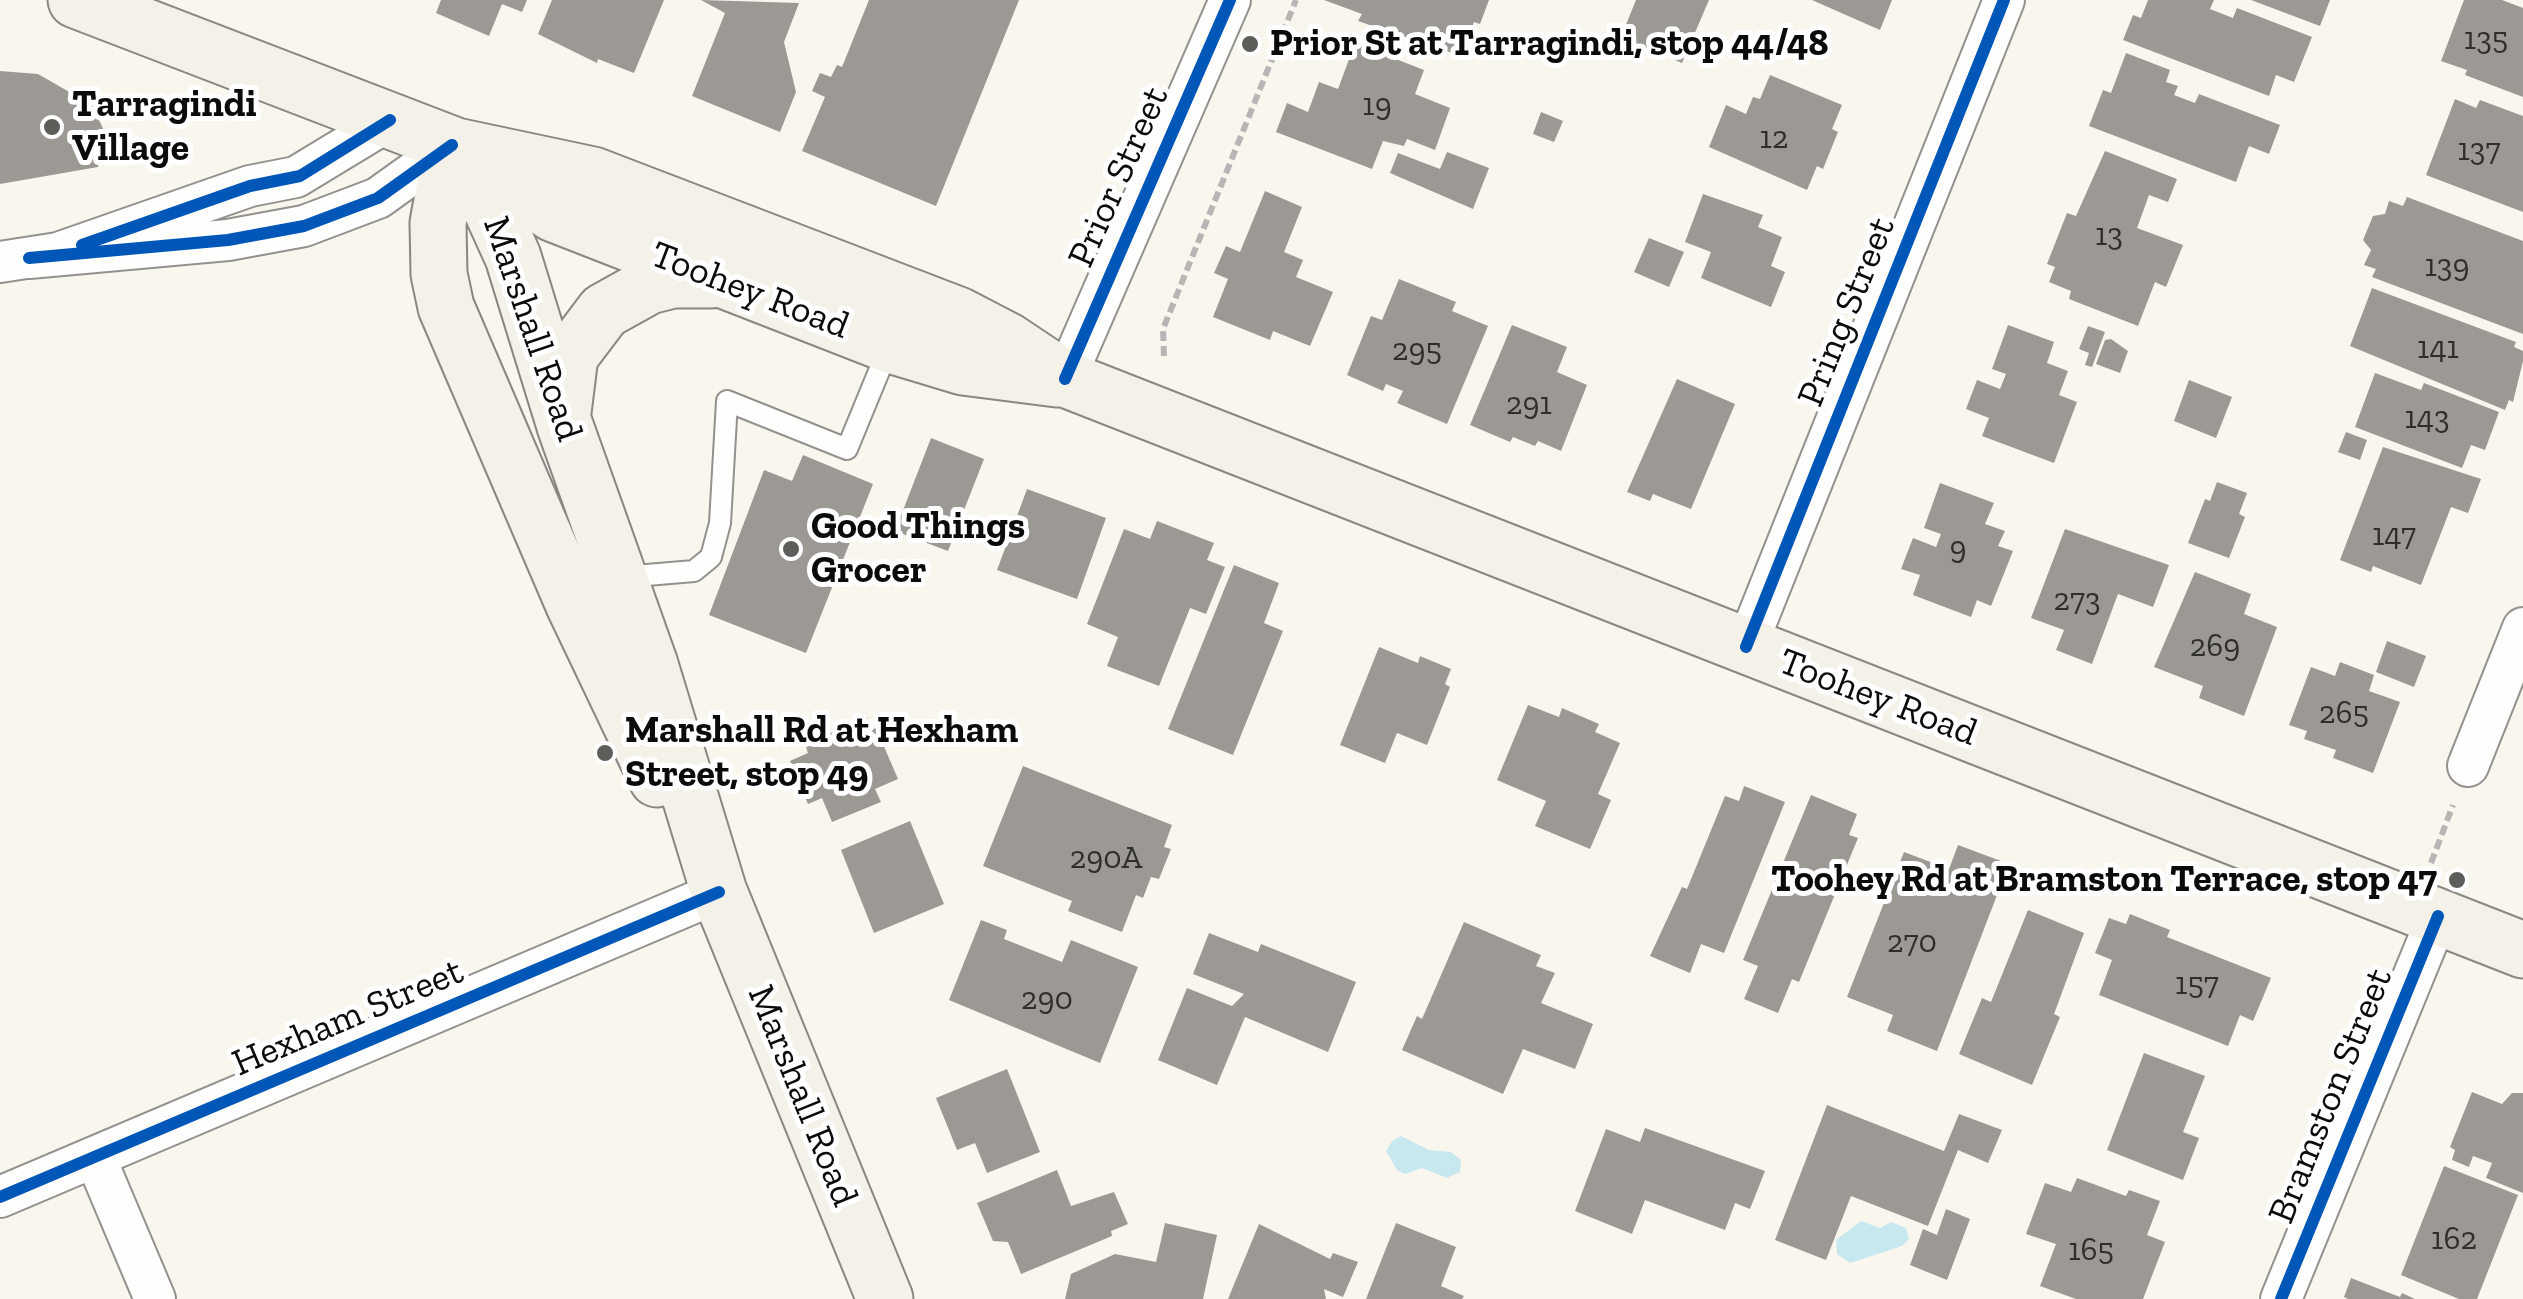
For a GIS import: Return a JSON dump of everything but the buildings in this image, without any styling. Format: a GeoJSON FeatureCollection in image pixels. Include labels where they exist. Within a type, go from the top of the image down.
{"type":"FeatureCollection","features":[{"type":"Feature","properties":{"kind":"main road","name":"Toohey Road"},"geometry":{"type":"LineString","coordinates":[[76,0],[454,146],[593,175],[958,315],[1008,341],[1065,380],[2523,950]]}},
{"type":"Feature","properties":{"kind":"main road","name":"Toohey Road"},"geometry":{"type":"LineString","coordinates":[[454,146],[554,214],[728,284],[890,345],[964,367],[1065,380]]}},
{"type":"Feature","properties":{"kind":"main road","name":"Marshall Road"},"geometry":{"type":"LineString","coordinates":[[454,146],[488,202],[513,257],[565,426],[650,665],[719,892],[885,1299]]}},
{"type":"Feature","properties":{"kind":"main road","name":"Marshall Road"},"geometry":{"type":"LineString","coordinates":[[454,146],[438,223],[439,274],[446,307],[606,676],[719,892]]}},
{"type":"Feature","properties":{"kind":"main road"},"geometry":{"type":"LineString","coordinates":[[565,426],[562,390],[570,356],[604,311],[626,296],[673,280],[728,284]]}},
{"type":"Feature","properties":{"kind":"street","name":"Prior Street"},"geometry":{"type":"LineString","coordinates":[[1065,380],[1230,0]]}},
{"type":"Feature","properties":{"kind":"street","name":"Pring Street"},"geometry":{"type":"LineString","coordinates":[[1746,647],[2004,0]]}},
{"type":"Feature","properties":{"kind":"street"},"geometry":{"type":"LineString","coordinates":[[170,229],[250,186],[296,178],[390,120]]}},
{"type":"Feature","properties":{"kind":"street"},"geometry":{"type":"LineString","coordinates":[[15,260],[170,229],[279,232],[345,213],[399,186],[454,146]]}},
{"type":"Feature","properties":{"kind":"street"},"geometry":{"type":"LineString","coordinates":[[2468,766],[2523,628]]}},
{"type":"Feature","properties":{"kind":"street","name":"Hexham Street"},"geometry":{"type":"LineString","coordinates":[[0,1197],[719,892]]}},
{"type":"Feature","properties":{"kind":"street","name":"Bramston Street"},"geometry":{"type":"LineString","coordinates":[[2280,1299],[2438,916]]}},
{"type":"Feature","properties":{"kind":"street"},"geometry":{"type":"LineString","coordinates":[[95,1157],[156,1299]]}},
{"type":"Feature","properties":{"kind":"lane"},"geometry":{"type":"LineString","coordinates":[[618,577],[694,572],[710,557],[720,524],[727,400],[846,449],[890,345]]}},
{"type":"Feature","properties":{"kind":"path"},"geometry":{"type":"LineString","coordinates":[[1164,356],[1163,329],[1296,0]]}},
{"type":"Feature","properties":{"kind":"water"},"geometry":{"type":"Polygon","coordinates":[[[1401,1136],[1429,1150],[1451,1152],[1461,1160],[1460,1172],[1447,1178],[1422,1168],[1405,1174],[1397,1170],[1386,1151],[1401,1136]]]}},
{"type":"Feature","properties":{"kind":"water"},"geometry":{"type":"Polygon","coordinates":[[[1861,1221],[1880,1228],[1891,1222],[1906,1228],[1909,1239],[1902,1246],[1850,1263],[1837,1254],[1836,1240],[1861,1221]]]}},
{"type":"Feature","properties":{"kind":"cycle path"},"geometry":{"type":"LineString","coordinates":[[1065,379],[1230,0]]}},
{"type":"Feature","properties":{"kind":"cycle path"},"geometry":{"type":"LineString","coordinates":[[1746,647],[2004,0]]}},
{"type":"Feature","properties":{"kind":"cycle path"},"geometry":{"type":"LineString","coordinates":[[82,245],[250,186],[300,176],[390,120]]}},
{"type":"Feature","properties":{"kind":"cycle path"},"geometry":{"type":"LineString","coordinates":[[29,258],[228,240],[304,226],[378,198],[452,145]]}},
{"type":"Feature","properties":{"kind":"cycle path"},"geometry":{"type":"LineString","coordinates":[[0,1197],[719,892]]}},
{"type":"Feature","properties":{"kind":"cycle path"},"geometry":{"type":"LineString","coordinates":[[2281,1299],[2438,916]]}},
{"type":"Feature","properties":{"kind":"place","name":"Prior St at Tarragindi, stop 44/48"},"geometry":{"type":"Point","coordinates":[1250,44]}},
{"type":"Feature","properties":{"kind":"place","name":"Tarragindi Village"},"geometry":{"type":"Point","coordinates":[52,127]}},
{"type":"Feature","properties":{"kind":"place","name":"Good Things Grocer"},"geometry":{"type":"Point","coordinates":[791,549]}},
{"type":"Feature","properties":{"kind":"place","name":"Marshall Rd at Hexham Street, stop 49"},"geometry":{"type":"Point","coordinates":[605,753]}},
{"type":"Feature","properties":{"kind":"place","name":"Toohey Rd at Bramston Terrace, stop 47"},"geometry":{"type":"Point","coordinates":[2457,880]}}]}
